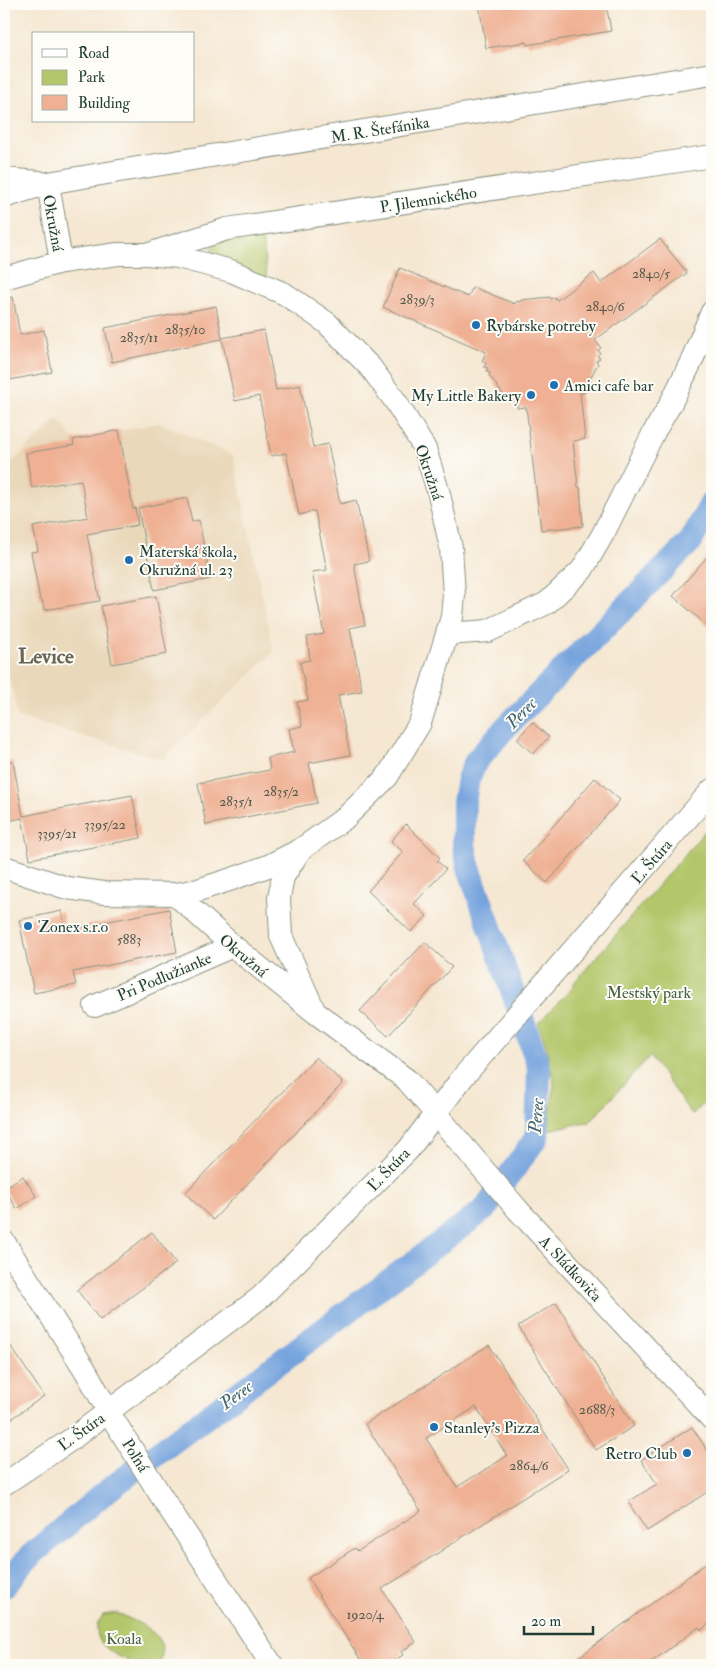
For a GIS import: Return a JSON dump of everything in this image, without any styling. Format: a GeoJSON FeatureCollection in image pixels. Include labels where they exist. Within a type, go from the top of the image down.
{"type":"FeatureCollection","features":[{"type":"Feature","properties":{"kind":"street","name":"M. R. Štefánika"},"geometry":{"type":"LineString","coordinates":[[4,197],[48,183],[712,74]]}},
{"type":"Feature","properties":{"kind":"street","name":"P. Jilemnického"},"geometry":{"type":"LineString","coordinates":[[147,254],[226,229],[712,156]]}},
{"type":"Feature","properties":{"kind":"street","name":"M. R. Štefánika"},"geometry":{"type":"LineString","coordinates":[[4,179],[48,183]]}},
{"type":"Feature","properties":{"kind":"street","name":"Okružná"},"geometry":{"type":"LineString","coordinates":[[48,183],[61,262]]}},
{"type":"Feature","properties":{"kind":"street","name":"Okružná"},"geometry":{"type":"LineString","coordinates":[[4,278],[61,262],[118,254],[147,254],[178,257],[231,270],[285,294],[327,323],[371,368],[396,402],[424,449],[439,494],[451,548],[453,585],[452,617],[420,723],[387,776],[345,818],[300,850],[268,866],[232,879],[198,890],[175,894],[104,893],[67,888],[4,867]]}},
{"type":"Feature","properties":{"kind":"street"},"geometry":{"type":"LineString","coordinates":[[447,634],[488,631],[547,603],[582,570],[604,534],[654,432],[670,405],[712,312]]}},
{"type":"Feature","properties":{"kind":"street","name":"Ľ. Štúra"},"geometry":{"type":"LineString","coordinates":[[4,1484],[69,1441],[261,1297],[399,1160],[463,1077],[712,790]]}},
{"type":"Feature","properties":{"kind":"street","name":"Okružná"},"geometry":{"type":"LineString","coordinates":[[300,850],[283,877],[279,898],[281,936],[316,1013]]}},
{"type":"Feature","properties":{"kind":"street","name":"Okružná"},"geometry":{"type":"LineString","coordinates":[[175,894],[233,946],[316,1013],[406,1080],[435,1112]]}},
{"type":"Feature","properties":{"kind":"street","name":"Pri Podlužianke"},"geometry":{"type":"LineString","coordinates":[[96,1006],[233,946]]}},
{"type":"Feature","properties":{"kind":"street","name":"A. Sládkoviča"},"geometry":{"type":"LineString","coordinates":[[435,1112],[487,1176],[712,1419]]}},
{"type":"Feature","properties":{"kind":"street","name":"Poľná"},"geometry":{"type":"LineString","coordinates":[[4,1242],[87,1373],[142,1466],[272,1665]]}},
{"type":"Feature","properties":{"kind":"shaded area","name":"Materská škola, Okružná ul. 23"},"geometry":{"type":"Polygon","coordinates":[[[58,419],[74,440],[159,423],[233,455],[274,652],[162,759],[18,717],[4,651],[4,469],[58,419]]]}},
{"type":"Feature","properties":{"kind":"green space"},"geometry":{"type":"Polygon","coordinates":[[[262,236],[267,278],[215,259],[211,250],[215,243],[262,236]]]}},
{"type":"Feature","properties":{"kind":"green space","name":"Mestský park"},"geometry":{"type":"Polygon","coordinates":[[[712,823],[712,1096],[692,1115],[650,1056],[589,1123],[548,1130],[554,1084],[547,1050],[538,1023],[572,988],[573,984],[712,823]]]}},
{"type":"Feature","properties":{"kind":"green space","name":"Koala"},"geometry":{"type":"Polygon","coordinates":[[[117,1613],[135,1621],[157,1637],[161,1644],[160,1663],[136,1663],[118,1656],[104,1646],[98,1638],[97,1625],[103,1615],[117,1613]]]}},
{"type":"Feature","properties":{"kind":"building"},"geometry":{"type":"Polygon","coordinates":[[[479,4],[606,4],[611,31],[527,45],[527,42],[486,48],[479,4]]]}},
{"type":"Feature","properties":{"kind":"building"},"geometry":{"type":"Polygon","coordinates":[[[660,239],[687,273],[595,340],[601,348],[598,350],[600,353],[597,356],[600,358],[596,361],[598,363],[584,393],[580,393],[585,439],[573,441],[578,487],[580,487],[583,526],[541,530],[526,407],[517,408],[517,404],[513,404],[512,400],[508,401],[507,397],[505,397],[489,375],[490,373],[486,371],[488,368],[484,367],[486,363],[482,361],[486,352],[383,307],[400,268],[468,297],[473,287],[515,304],[521,300],[550,297],[551,299],[554,297],[557,300],[594,273],[601,283],[660,239]]]}},
{"type":"Feature","properties":{"kind":"building"},"geometry":{"type":"Polygon","coordinates":[[[13,297],[20,335],[44,330],[52,372],[4,381],[4,298],[13,297]]]}},
{"type":"Feature","properties":{"kind":"building"},"geometry":{"type":"Polygon","coordinates":[[[216,306],[222,338],[264,330],[276,390],[300,385],[313,447],[328,444],[340,504],[356,500],[369,561],[354,564],[365,625],[350,628],[362,691],[338,695],[350,755],[309,763],[317,803],[206,825],[198,783],[270,770],[268,758],[294,752],[289,729],[302,726],[297,702],[308,700],[300,662],[310,660],[307,637],[324,634],[312,572],[327,570],[315,511],[299,515],[286,453],[271,456],[259,396],[235,401],[222,339],[112,362],[105,328],[216,306]]]}},
{"type":"Feature","properties":{"kind":"building"},"geometry":{"type":"Polygon","coordinates":[[[119,430],[133,509],[135,508],[138,525],[87,534],[100,601],[44,610],[42,600],[40,600],[31,552],[38,551],[33,527],[88,517],[81,480],[32,488],[26,453],[74,445],[73,440],[119,430]]]}},
{"type":"Feature","properties":{"kind":"building"},"geometry":{"type":"Polygon","coordinates":[[[187,498],[192,522],[199,520],[210,579],[154,590],[138,508],[187,498]]]}},
{"type":"Feature","properties":{"kind":"building"},"geometry":{"type":"Polygon","coordinates":[[[712,551],[712,630],[673,596],[712,551]]]}},
{"type":"Feature","properties":{"kind":"building"},"geometry":{"type":"Polygon","coordinates":[[[156,596],[167,654],[112,664],[101,606],[156,596]]]}},
{"type":"Feature","properties":{"kind":"building"},"geometry":{"type":"Polygon","coordinates":[[[532,722],[549,737],[533,754],[517,739],[532,722]]]}},
{"type":"Feature","properties":{"kind":"building"},"geometry":{"type":"Polygon","coordinates":[[[13,761],[23,816],[132,795],[141,838],[30,859],[22,818],[4,822],[4,762],[13,761]]]}},
{"type":"Feature","properties":{"kind":"building"},"geometry":{"type":"Polygon","coordinates":[[[595,778],[620,800],[547,883],[523,861],[595,778]]]}},
{"type":"Feature","properties":{"kind":"building"},"geometry":{"type":"Polygon","coordinates":[[[406,824],[440,858],[437,861],[446,869],[414,904],[427,916],[411,932],[368,891],[403,852],[391,841],[406,824]]]}},
{"type":"Feature","properties":{"kind":"building"},"geometry":{"type":"Polygon","coordinates":[[[169,909],[177,952],[73,972],[76,985],[34,993],[19,920],[62,911],[65,930],[169,909]]]}},
{"type":"Feature","properties":{"kind":"building"},"geometry":{"type":"Polygon","coordinates":[[[425,942],[452,967],[388,1036],[360,1011],[425,942]]]}},
{"type":"Feature","properties":{"kind":"building"},"geometry":{"type":"Polygon","coordinates":[[[316,1057],[343,1083],[213,1220],[185,1193],[316,1057]]]}},
{"type":"Feature","properties":{"kind":"building"},"geometry":{"type":"Polygon","coordinates":[[[23,1176],[36,1196],[17,1209],[4,1188],[23,1176]]]}},
{"type":"Feature","properties":{"kind":"building"},"geometry":{"type":"Polygon","coordinates":[[[152,1232],[176,1263],[100,1320],[77,1290],[152,1232]]]}},
{"type":"Feature","properties":{"kind":"building"},"geometry":{"type":"Polygon","coordinates":[[[556,1303],[634,1426],[596,1450],[518,1326],[556,1303]]]}},
{"type":"Feature","properties":{"kind":"building"},"geometry":{"type":"Polygon","coordinates":[[[4,1336],[44,1396],[4,1424],[4,1336]]]}},
{"type":"Feature","properties":{"kind":"building"},"geometry":{"type":"Polygon","coordinates":[[[489,1345],[568,1469],[382,1589],[416,1642],[401,1652],[403,1655],[387,1665],[364,1665],[308,1578],[355,1548],[358,1551],[421,1511],[365,1424],[489,1345]],[[476,1407],[426,1438],[457,1487],[507,1456],[476,1407]]]}},
{"type":"Feature","properties":{"kind":"building"},"geometry":{"type":"Polygon","coordinates":[[[692,1427],[712,1458],[712,1489],[647,1531],[628,1502],[657,1484],[641,1460],[692,1427]]]}},
{"type":"Feature","properties":{"kind":"building"},"geometry":{"type":"Polygon","coordinates":[[[712,1559],[712,1621],[701,1630],[699,1627],[647,1665],[568,1665],[712,1559]]]}},
{"type":"Feature","properties":{"kind":"waterway","name":"Perec"},"geometry":{"type":"LineString","coordinates":[[4,1586],[29,1557],[103,1494],[485,1209],[537,1137],[539,1067],[469,868],[464,845],[464,802],[468,779],[476,761],[506,727],[691,541],[712,502]]}},
{"type":"Feature","properties":{"kind":"place","name":"Rybárske potreby"},"geometry":{"type":"Point","coordinates":[476,325]}},
{"type":"Feature","properties":{"kind":"place","name":"Amici cafe bar"},"geometry":{"type":"Point","coordinates":[554,385]}},
{"type":"Feature","properties":{"kind":"place","name":"My Little Bakery"},"geometry":{"type":"Point","coordinates":[531,395]}},
{"type":"Feature","properties":{"kind":"place","name":"Materská škola, Okružná ul. 23"},"geometry":{"type":"Point","coordinates":[129,560]}},
{"type":"Feature","properties":{"kind":"place","name":"Zonex s.r.o"},"geometry":{"type":"Point","coordinates":[28,926]}},
{"type":"Feature","properties":{"kind":"place","name":"Stanley's Pizza"},"geometry":{"type":"Point","coordinates":[434,1427]}},
{"type":"Feature","properties":{"kind":"place","name":"Retro Club"},"geometry":{"type":"Point","coordinates":[687,1453]}},
{"type":"Feature","properties":{"kind":"district","name":"Levice"},"geometry":{"type":"Point","coordinates":[46,656]}}]}
